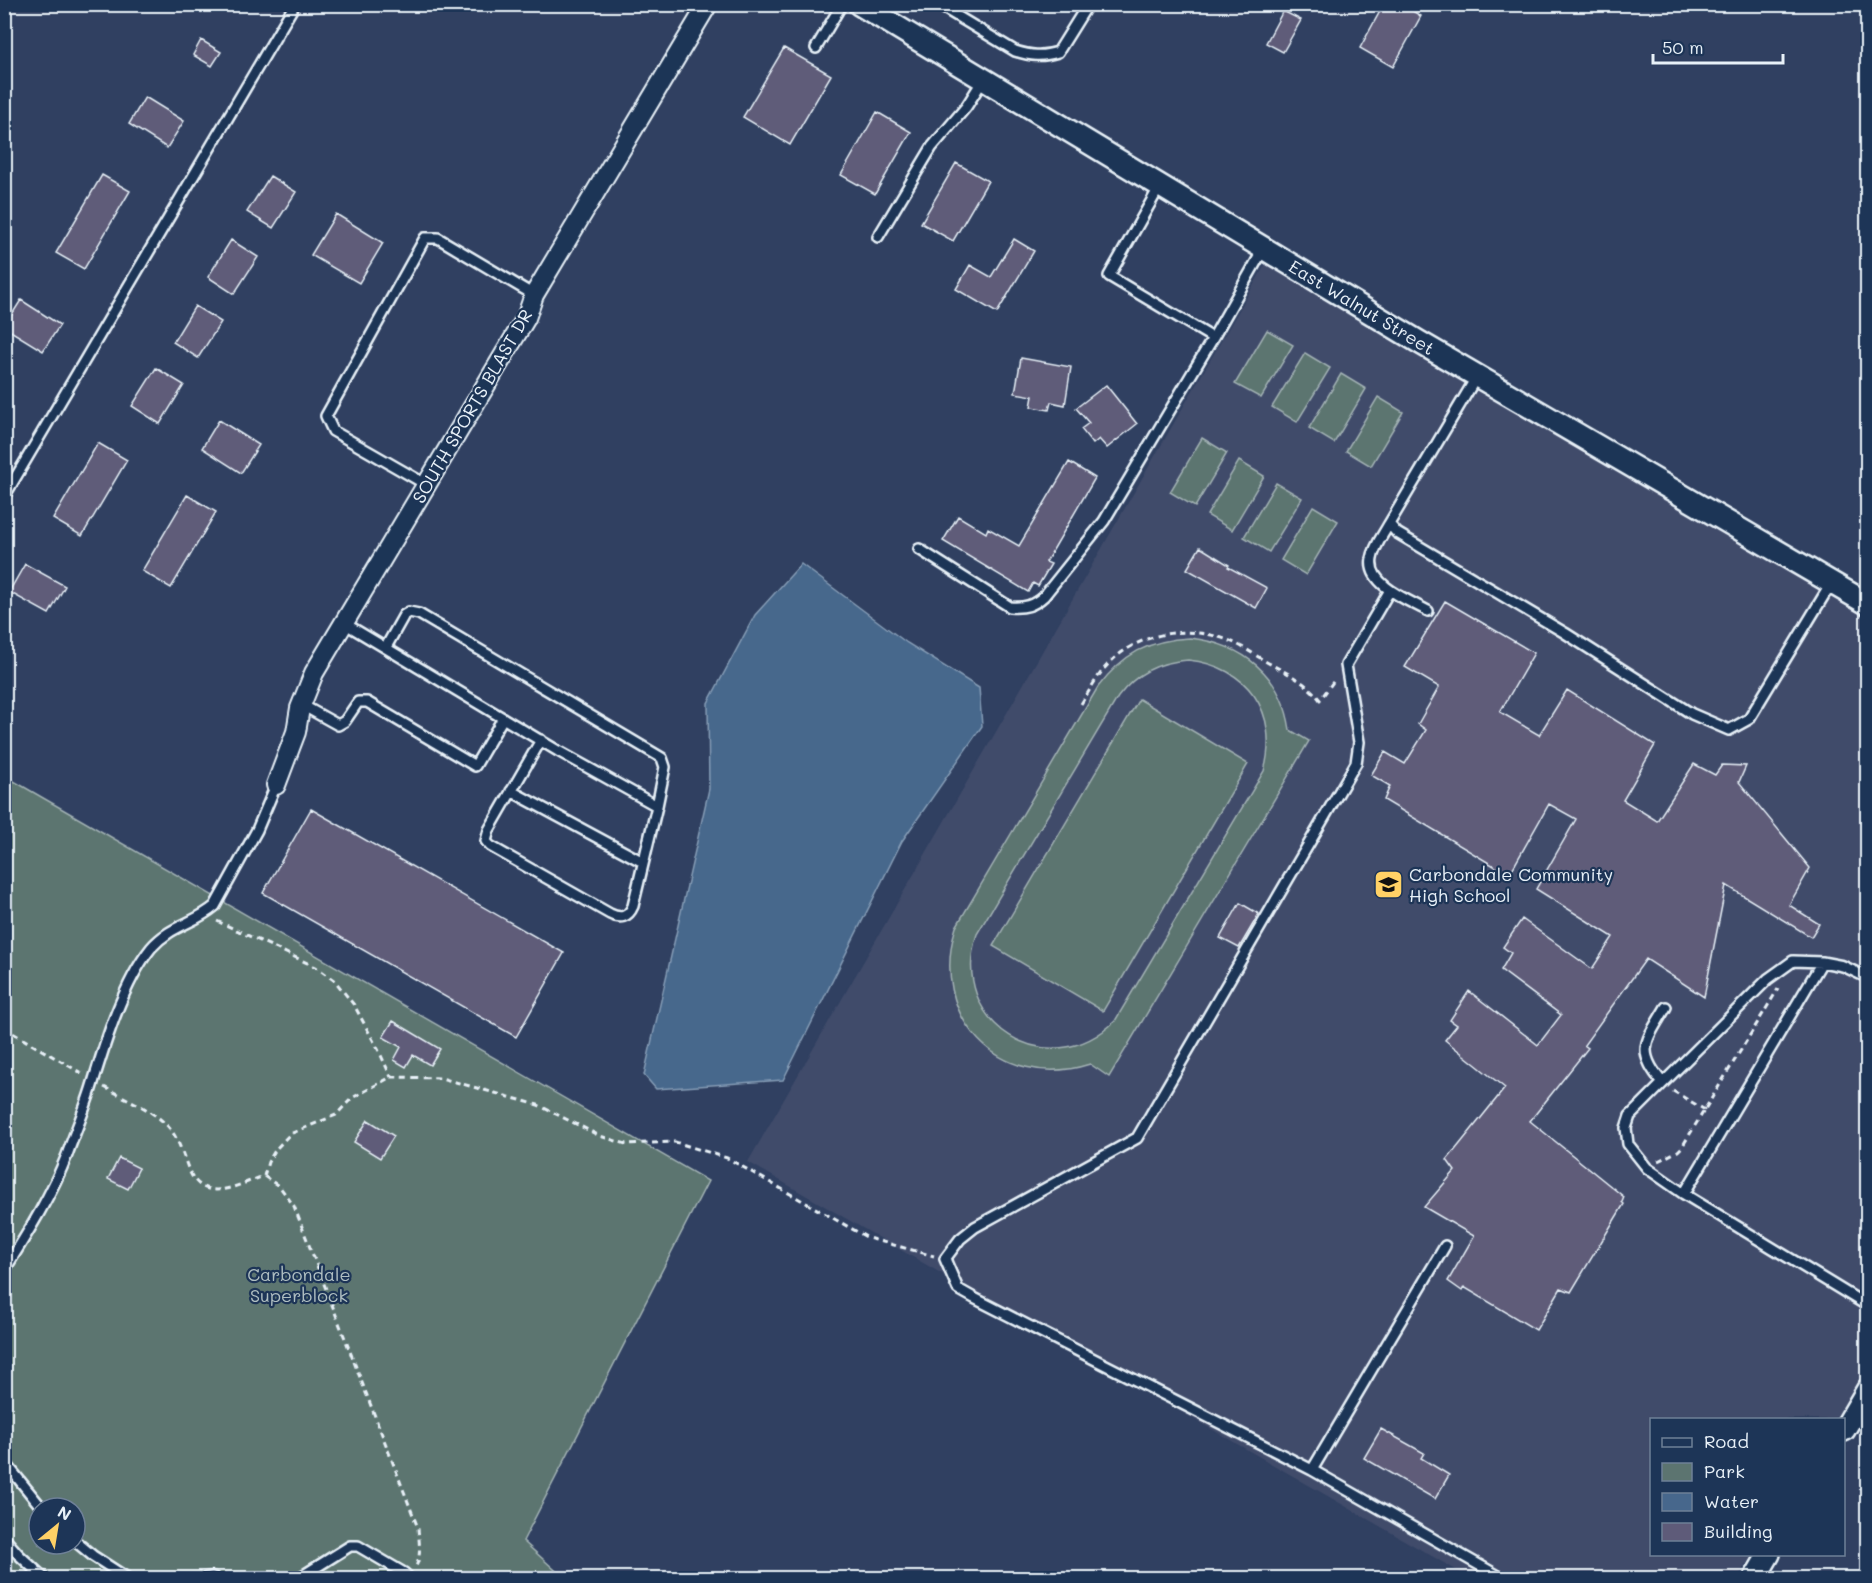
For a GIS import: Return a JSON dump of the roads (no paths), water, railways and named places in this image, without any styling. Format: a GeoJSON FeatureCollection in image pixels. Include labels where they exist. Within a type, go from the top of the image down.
{"type":"FeatureCollection","features":[{"type":"Feature","properties":{"kind":"street","name":"SOUTH SPORTS BLAST DR"},"geometry":{"type":"LineString","coordinates":[[276,785],[296,732],[302,705],[314,673],[526,318],[534,295],[708,4]]}},
{"type":"Feature","properties":{"kind":"street","name":"East Walnut Street"},"geometry":{"type":"LineString","coordinates":[[859,4],[1477,376],[1868,604]]}},
{"type":"Feature","properties":{"kind":"street"},"geometry":{"type":"LineString","coordinates":[[1845,1428],[1868,1389]]}},
{"type":"Feature","properties":{"kind":"street"},"geometry":{"type":"LineString","coordinates":[[1755,1578],[1768,1556]]}},
{"type":"Feature","properties":{"kind":"lane"},"geometry":{"type":"LineString","coordinates":[[4,496],[295,4]]}},
{"type":"Feature","properties":{"kind":"lane"},"geometry":{"type":"LineString","coordinates":[[816,48],[842,4]]}},
{"type":"Feature","properties":{"kind":"lane"},"geometry":{"type":"LineString","coordinates":[[937,4],[1015,51],[1044,57],[1058,52],[1088,4]]}},
{"type":"Feature","properties":{"kind":"lane"},"geometry":{"type":"LineString","coordinates":[[878,237],[932,147],[966,107],[983,80]]}},
{"type":"Feature","properties":{"kind":"lane"},"geometry":{"type":"LineString","coordinates":[[1160,186],[1109,276],[1213,338]]}},
{"type":"Feature","properties":{"kind":"lane"},"geometry":{"type":"LineString","coordinates":[[427,485],[333,431],[326,416],[425,238],[438,238],[534,295]]}},
{"type":"Feature","properties":{"kind":"lane"},"geometry":{"type":"LineString","coordinates":[[919,549],[1010,607],[1022,608],[1034,605],[1044,596],[1104,521],[1264,248]]}},
{"type":"Feature","properties":{"kind":"lane"},"geometry":{"type":"LineString","coordinates":[[1428,611],[1390,590],[1375,577],[1371,562],[1375,549],[1389,524],[1477,376]]}},
{"type":"Feature","properties":{"kind":"lane"},"geometry":{"type":"LineString","coordinates":[[1389,524],[1397,532],[1565,633],[1692,714],[1729,730],[1749,719],[1832,582]]}},
{"type":"Feature","properties":{"kind":"lane"},"geometry":{"type":"LineString","coordinates":[[1390,590],[1346,665],[1359,742],[1356,763],[1137,1138],[975,1227],[960,1239],[945,1259],[958,1289],[1312,1470],[1502,1578]]}},
{"type":"Feature","properties":{"kind":"lane"},"geometry":{"type":"LineString","coordinates":[[386,647],[404,615],[413,613],[429,620],[662,758],[665,767],[657,806],[630,913],[625,916],[618,918],[610,914],[490,846],[486,837],[541,740]]}},
{"type":"Feature","properties":{"kind":"lane"},"geometry":{"type":"LineString","coordinates":[[344,623],[657,806]]}},
{"type":"Feature","properties":{"kind":"lane"},"geometry":{"type":"LineString","coordinates":[[302,705],[338,725],[345,721],[358,702],[367,702],[475,766],[503,718]]}},
{"type":"Feature","properties":{"kind":"lane"},"geometry":{"type":"LineString","coordinates":[[4,1271],[40,1211],[66,1158],[114,1019],[132,980],[150,949],[163,937],[180,925],[205,915],[215,906],[257,830],[276,785]]}},
{"type":"Feature","properties":{"kind":"lane"},"geometry":{"type":"LineString","coordinates":[[511,791],[643,862]]}},
{"type":"Feature","properties":{"kind":"lane"},"geometry":{"type":"LineString","coordinates":[[1868,978],[1844,966],[1822,962],[1792,961],[1776,973],[1630,1116],[1626,1135],[1632,1151],[1647,1168],[1684,1194],[1868,1306]]}},
{"type":"Feature","properties":{"kind":"lane"},"geometry":{"type":"LineString","coordinates":[[1684,1194],[1822,962]]}},
{"type":"Feature","properties":{"kind":"lane"},"geometry":{"type":"LineString","coordinates":[[1663,1083],[1648,1063],[1646,1043],[1666,1007]]}},
{"type":"Feature","properties":{"kind":"lane"},"geometry":{"type":"LineString","coordinates":[[1312,1470],[1445,1246]]}},
{"type":"Feature","properties":{"kind":"lane"},"geometry":{"type":"LineString","coordinates":[[5,1466],[31,1496]]}},
{"type":"Feature","properties":{"kind":"lane"},"geometry":{"type":"LineString","coordinates":[[4,1538],[44,1578]]}},
{"type":"Feature","properties":{"kind":"lane"},"geometry":{"type":"LineString","coordinates":[[299,1578],[350,1546],[358,1546],[411,1575]]}},
{"type":"Feature","properties":{"kind":"lane"},"geometry":{"type":"LineString","coordinates":[[87,1551],[128,1578]]}},
{"type":"Feature","properties":{"kind":"lane"},"geometry":{"type":"LineString","coordinates":[[205,1578],[215,1578]]}},
{"type":"Feature","properties":{"kind":"water"},"geometry":{"type":"Polygon","coordinates":[[[801,564],[907,643],[979,688],[982,726],[902,841],[783,1080],[656,1089],[644,1075],[709,789],[708,703],[755,615],[801,564]]]}},
{"type":"Feature","properties":{"kind":"place","name":"Carbondale Community High School"},"geometry":{"type":"Point","coordinates":[1388,884]}},
{"type":"Feature","properties":{"kind":"park label","name":"Carbondale Superblock"},"geometry":{"type":"Point","coordinates":[299,1284]}}]}
